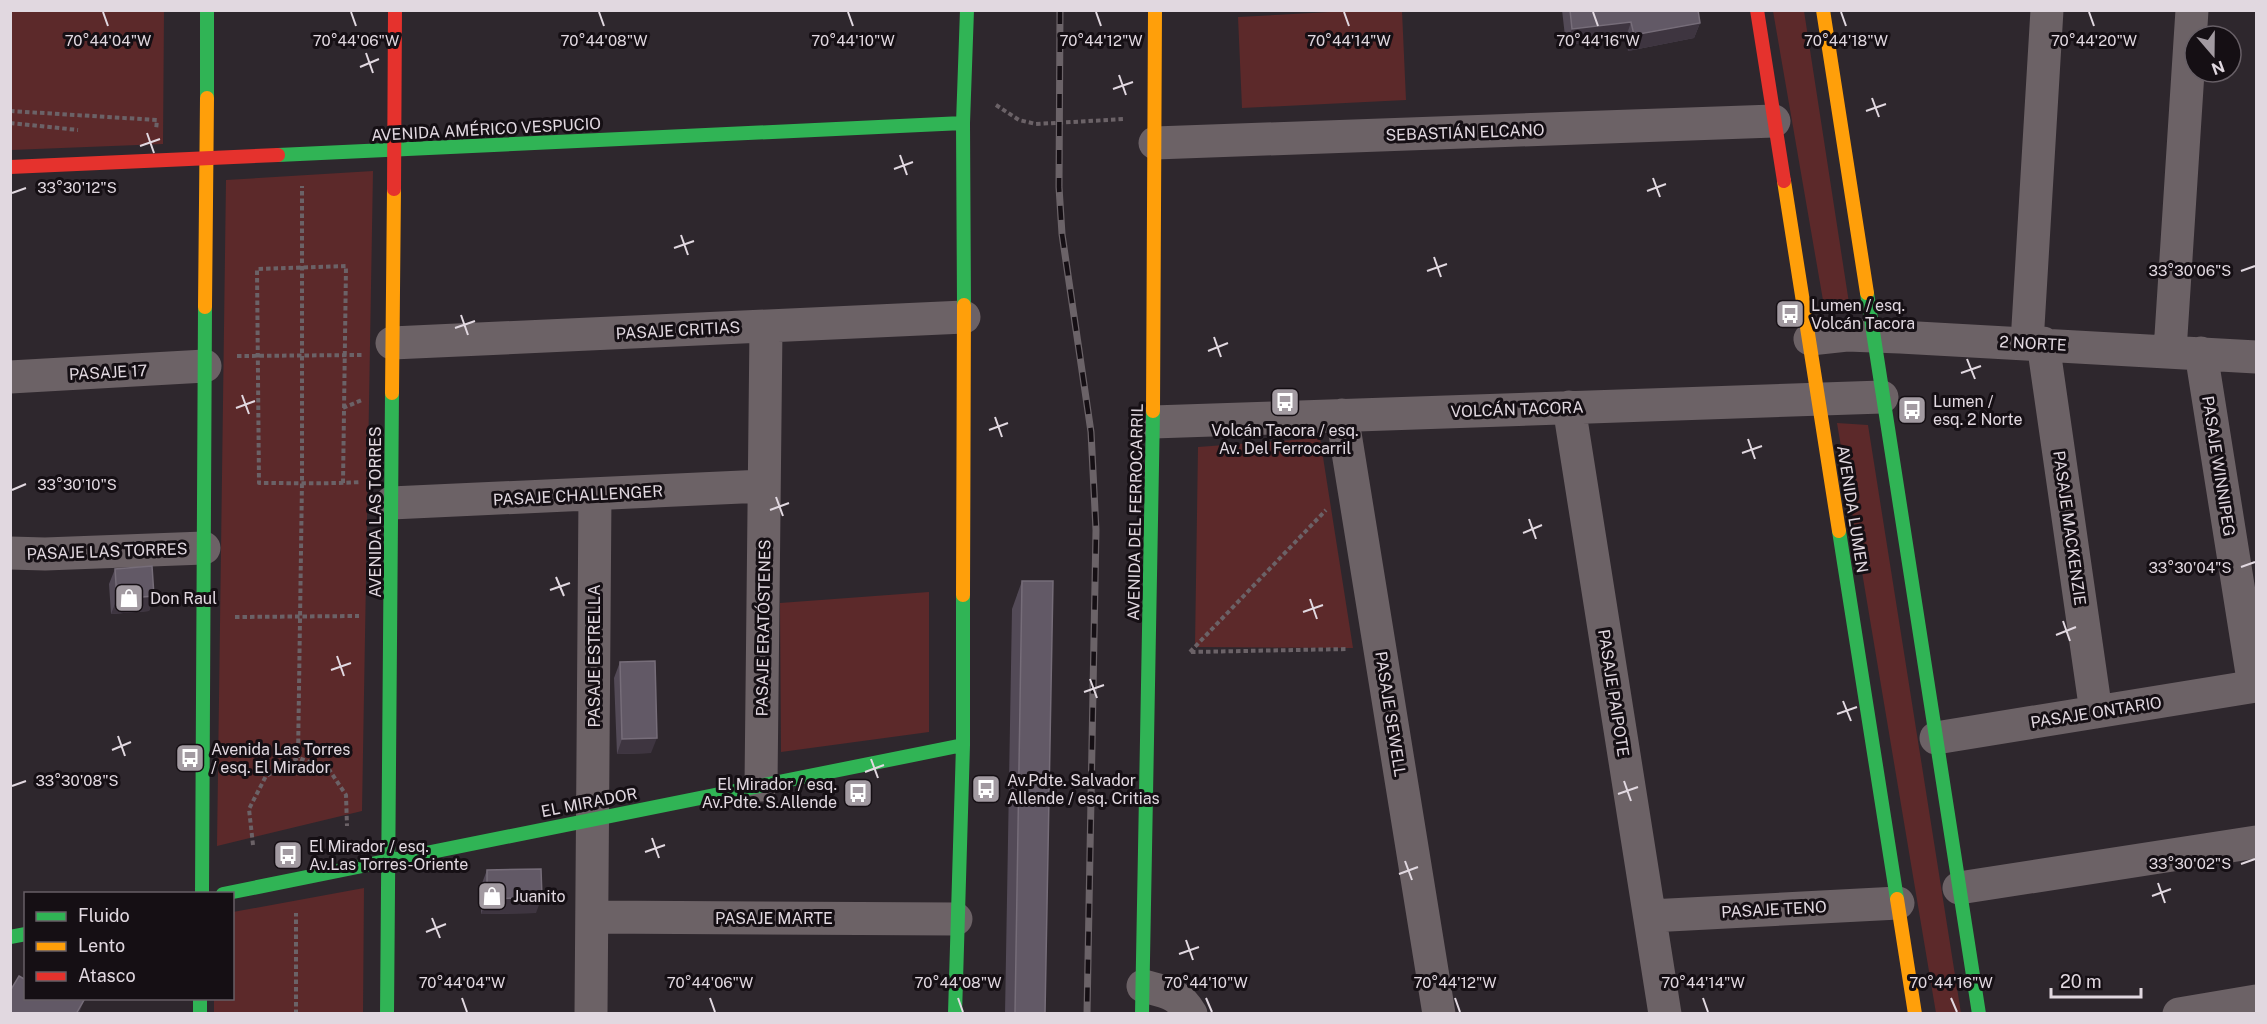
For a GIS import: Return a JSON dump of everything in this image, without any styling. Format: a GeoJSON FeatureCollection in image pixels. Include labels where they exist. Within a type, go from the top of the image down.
{"type":"FeatureCollection","features":[{"type":"Feature","properties":{"kind":"street"},"geometry":{"type":"LineString","coordinates":[[202,892],[207,10]]}},
{"type":"Feature","properties":{"kind":"street","name":"AVENIDA LAS TORRES"},"geometry":{"type":"LineString","coordinates":[[387,1014],[395,10]]}},
{"type":"Feature","properties":{"kind":"street"},"geometry":{"type":"LineString","coordinates":[[955,1014],[956,919],[963,745],[963,123],[967,10]]}},
{"type":"Feature","properties":{"kind":"street","name":"AVENIDA DEL FERROCARRIL"},"geometry":{"type":"LineString","coordinates":[[1143,1000],[1153,422],[1155,10]]}},
{"type":"Feature","properties":{"kind":"street","name":"AVENIDA LUMEN"},"geometry":{"type":"LineString","coordinates":[[1757,10],[1915,1014]]}},
{"type":"Feature","properties":{"kind":"street"},"geometry":{"type":"LineString","coordinates":[[1823,10],[1979,1014]]}},
{"type":"Feature","properties":{"kind":"street","name":"PASAJE MACKENZIE"},"geometry":{"type":"LineString","coordinates":[[2047,10],[2035,343],[2096,712]]}},
{"type":"Feature","properties":{"kind":"street","name":"PASAJE WINNIPEG"},"geometry":{"type":"LineString","coordinates":[[2192,10],[2186,352],[2255,686]]}},
{"type":"Feature","properties":{"kind":"street","name":"SEBASTIÁN ELCANO"},"geometry":{"type":"LineString","coordinates":[[1155,130],[1774,121]]}},
{"type":"Feature","properties":{"kind":"street","name":"AVENIDA AMÉRICO VESPUCIO"},"geometry":{"type":"LineString","coordinates":[[10,167],[963,123]]}},
{"type":"Feature","properties":{"kind":"street","name":"PASAJE CRITIAS"},"geometry":{"type":"LineString","coordinates":[[392,350],[964,317]]}},
{"type":"Feature","properties":{"kind":"street","name":"PASAJE ERATÓSTENES"},"geometry":{"type":"LineString","coordinates":[[761,785],[766,327]]}},
{"type":"Feature","properties":{"kind":"street","name":"2 NORTE"},"geometry":{"type":"LineString","coordinates":[[1810,339],[1829,336],[1873,336],[2035,343],[2256,357]]}},
{"type":"Feature","properties":{"kind":"street","name":"PASAJE 17"},"geometry":{"type":"LineString","coordinates":[[10,377],[205,361]]}},
{"type":"Feature","properties":{"kind":"street","name":"VOLCÁN TACORA"},"geometry":{"type":"LineString","coordinates":[[1153,422],[1882,397]]}},
{"type":"Feature","properties":{"kind":"street","name":"PASAJE PAIPOTE"},"geometry":{"type":"LineString","coordinates":[[1569,407],[1665,1014]]}},
{"type":"Feature","properties":{"kind":"street","name":"PASAJE SEWELL"},"geometry":{"type":"LineString","coordinates":[[1342,415],[1438,1014]]}},
{"type":"Feature","properties":{"kind":"street","name":"PASAJE CHALLENGER"},"geometry":{"type":"LineString","coordinates":[[391,492],[595,494],[764,486]]}},
{"type":"Feature","properties":{"kind":"street","name":"PASAJE ESTRELLA"},"geometry":{"type":"LineString","coordinates":[[591,1014],[595,494]]}},
{"type":"Feature","properties":{"kind":"street","name":"PASAJE LAS TORRES"},"geometry":{"type":"LineString","coordinates":[[10,553],[45,554],[204,548]]}},
{"type":"Feature","properties":{"kind":"street","name":"PASAJE ONTARIO"},"geometry":{"type":"LineString","coordinates":[[1936,738],[2255,686]]}},
{"type":"Feature","properties":{"kind":"street","name":"EL MIRADOR"},"geometry":{"type":"LineString","coordinates":[[233,892],[963,745]]}},
{"type":"Feature","properties":{"kind":"street"},"geometry":{"type":"LineString","coordinates":[[1959,888],[2256,842]]}},
{"type":"Feature","properties":{"kind":"street","name":"PASAJE TENO"},"geometry":{"type":"LineString","coordinates":[[1650,916],[1898,903]]}},
{"type":"Feature","properties":{"kind":"street","name":"PASAJE MARTE"},"geometry":{"type":"LineString","coordinates":[[592,917],[956,919]]}},
{"type":"Feature","properties":{"kind":"street"},"geometry":{"type":"LineString","coordinates":[[1143,1000],[1176,996],[1185,1002],[1191,1014]]}},
{"type":"Feature","properties":{"kind":"street"},"geometry":{"type":"LineString","coordinates":[[2179,1014],[2256,1001]]}},
{"type":"Feature","properties":{"kind":"path"},"geometry":{"type":"LineString","coordinates":[[964,91],[984,98],[1027,123],[1155,130]]}},
{"type":"Feature","properties":{"kind":"path"},"geometry":{"type":"LineString","coordinates":[[10,111],[157,120],[156,134]]}},
{"type":"Feature","properties":{"kind":"path"},"geometry":{"type":"LineString","coordinates":[[298,758],[303,356],[302,177]]}},
{"type":"Feature","properties":{"kind":"path"},"geometry":{"type":"LineString","coordinates":[[343,483],[346,266],[257,268],[259,483],[343,483],[391,492]]}},
{"type":"Feature","properties":{"kind":"path"},"geometry":{"type":"LineString","coordinates":[[205,361],[258,356],[346,355],[392,350]]}},
{"type":"Feature","properties":{"kind":"path"},"geometry":{"type":"LineString","coordinates":[[1326,510],[1190,652],[1380,648]]}},
{"type":"Feature","properties":{"kind":"path"},"geometry":{"type":"LineString","coordinates":[[204,618],[390,616]]}},
{"type":"Feature","properties":{"kind":"path"},"geometry":{"type":"LineString","coordinates":[[253,845],[249,809],[261,784],[266,776],[298,758],[328,768],[346,795],[347,826]]}},
{"type":"Feature","properties":{"kind":"path"},"geometry":{"type":"LineString","coordinates":[[296,913],[296,1014]]}},
{"type":"Feature","properties":{"kind":"shaded area"},"geometry":{"type":"Polygon","coordinates":[[[1367,10],[1402,11],[1406,100],[1242,108],[1238,17],[1367,10]]]}},
{"type":"Feature","properties":{"kind":"shaded area"},"geometry":{"type":"Polygon","coordinates":[[[10,11],[164,11],[163,144],[11,150],[10,11]]]}},
{"type":"Feature","properties":{"kind":"shaded area"},"geometry":{"type":"Polygon","coordinates":[[[1773,11],[1804,11],[1849,303],[1824,306],[1773,11]]]}},
{"type":"Feature","properties":{"kind":"shaded area"},"geometry":{"type":"Polygon","coordinates":[[[373,171],[362,811],[217,846],[226,180],[373,171]]]}},
{"type":"Feature","properties":{"kind":"shaded area"},"geometry":{"type":"Polygon","coordinates":[[[1837,423],[1868,425],[1961,1013],[1936,1013],[1837,423]]]}},
{"type":"Feature","properties":{"kind":"shaded area"},"geometry":{"type":"Polygon","coordinates":[[[1320,438],[1353,648],[1195,647],[1198,447],[1320,438]]]}},
{"type":"Feature","properties":{"kind":"shaded area"},"geometry":{"type":"Polygon","coordinates":[[[929,592],[929,732],[781,752],[780,603],[929,592]]]}},
{"type":"Feature","properties":{"kind":"shaded area"},"geometry":{"type":"Polygon","coordinates":[[[364,888],[363,1013],[214,1014],[214,1000],[234,1000],[234,912],[364,888]]]}},
{"type":"Feature","properties":{"kind":"building"},"geometry":{"type":"Polygon","coordinates":[[[1570,10],[1698,10],[1700,23],[1634,35],[1631,22],[1572,29],[1570,10]]]}},
{"type":"Feature","properties":{"kind":"building"},"geometry":{"type":"Polygon","coordinates":[[[152,566],[154,596],[117,599],[115,569],[152,566]]]}},
{"type":"Feature","properties":{"kind":"building"},"geometry":{"type":"Polygon","coordinates":[[[1022,581],[1053,581],[1045,1014],[1015,1014],[1022,581]]]}},
{"type":"Feature","properties":{"kind":"building"},"geometry":{"type":"Polygon","coordinates":[[[655,661],[657,738],[622,739],[620,662],[655,661]]]}},
{"type":"Feature","properties":{"kind":"building"},"geometry":{"type":"Polygon","coordinates":[[[541,869],[542,897],[487,899],[487,870],[541,869]]]}},
{"type":"Feature","properties":{"kind":"building"},"geometry":{"type":"Polygon","coordinates":[[[19,976],[24,979],[24,1000],[84,1000],[76,1014],[10,1014],[10,991],[19,976]]]}},
{"type":"Feature","properties":{"kind":"railway"},"geometry":{"type":"LineString","coordinates":[[1060,10],[1059,187],[1062,234],[1091,432],[1096,530],[1087,1014]]}},
{"type":"Feature","properties":{"kind":"traffic: fast"},"geometry":{"type":"LineString","coordinates":[[207,10],[207,98]]}},
{"type":"Feature","properties":{"kind":"traffic: fast"},"geometry":{"type":"LineString","coordinates":[[964,305],[963,123],[967,10]]}},
{"type":"Feature","properties":{"kind":"traffic: fast"},"geometry":{"type":"LineString","coordinates":[[278,155],[963,123]]}},
{"type":"Feature","properties":{"kind":"traffic: fast"},"geometry":{"type":"LineString","coordinates":[[1867,293],[1979,1014]]}},
{"type":"Feature","properties":{"kind":"traffic: fast"},"geometry":{"type":"LineString","coordinates":[[202,892],[205,307]]}},
{"type":"Feature","properties":{"kind":"traffic: fast"},"geometry":{"type":"LineString","coordinates":[[387,1014],[392,393]]}},
{"type":"Feature","properties":{"kind":"traffic: fast"},"geometry":{"type":"LineString","coordinates":[[1142,1014],[1153,411]]}},
{"type":"Feature","properties":{"kind":"traffic: fast"},"geometry":{"type":"LineString","coordinates":[[1839,531],[1897,899]]}},
{"type":"Feature","properties":{"kind":"traffic: fast"},"geometry":{"type":"LineString","coordinates":[[955,1014],[963,745],[963,595]]}},
{"type":"Feature","properties":{"kind":"traffic: fast"},"geometry":{"type":"LineString","coordinates":[[233,892],[963,745]]}},
{"type":"Feature","properties":{"kind":"traffic: fast"},"geometry":{"type":"LineString","coordinates":[[10,937],[24,934]]}},
{"type":"Feature","properties":{"kind":"traffic: fast"},"geometry":{"type":"LineString","coordinates":[[200,1000],[200,1014]]}},
{"type":"Feature","properties":{"kind":"traffic: slow"},"geometry":{"type":"LineString","coordinates":[[1153,411],[1155,10]]}},
{"type":"Feature","properties":{"kind":"traffic: slow"},"geometry":{"type":"LineString","coordinates":[[1823,10],[1867,293]]}},
{"type":"Feature","properties":{"kind":"traffic: slow"},"geometry":{"type":"LineString","coordinates":[[205,307],[207,98]]}},
{"type":"Feature","properties":{"kind":"traffic: slow"},"geometry":{"type":"LineString","coordinates":[[1784,181],[1839,531]]}},
{"type":"Feature","properties":{"kind":"traffic: slow"},"geometry":{"type":"LineString","coordinates":[[392,393],[394,189]]}},
{"type":"Feature","properties":{"kind":"traffic: slow"},"geometry":{"type":"LineString","coordinates":[[963,595],[964,305]]}},
{"type":"Feature","properties":{"kind":"traffic: slow"},"geometry":{"type":"LineString","coordinates":[[1897,899],[1915,1014]]}},
{"type":"Feature","properties":{"kind":"traffic: jam"},"geometry":{"type":"LineString","coordinates":[[394,189],[395,10]]}},
{"type":"Feature","properties":{"kind":"traffic: jam"},"geometry":{"type":"LineString","coordinates":[[1757,10],[1784,181]]}},
{"type":"Feature","properties":{"kind":"traffic: jam"},"geometry":{"type":"LineString","coordinates":[[10,167],[278,155]]}},
{"type":"Feature","properties":{"kind":"place","name":"Lumen / esq. Volcán Tacora"},"geometry":{"type":"Point","coordinates":[1790,314]}},
{"type":"Feature","properties":{"kind":"place","name":"Volcán Tacora / esq. Av. Del Ferrocarril"},"geometry":{"type":"Point","coordinates":[1285,402]}},
{"type":"Feature","properties":{"kind":"place","name":"Lumen / esq. 2 Norte"},"geometry":{"type":"Point","coordinates":[1912,410]}},
{"type":"Feature","properties":{"kind":"place","name":"Don Raul"},"geometry":{"type":"Point","coordinates":[129,598]}},
{"type":"Feature","properties":{"kind":"place","name":"Avenida Las Torres / esq. El Mirador"},"geometry":{"type":"Point","coordinates":[190,758]}},
{"type":"Feature","properties":{"kind":"place","name":"Av.Pdte. Salvador Allende / esq. Critias"},"geometry":{"type":"Point","coordinates":[986,789]}},
{"type":"Feature","properties":{"kind":"place","name":"El Mirador / esq. Av.Pdte. S.Allende"},"geometry":{"type":"Point","coordinates":[858,793]}},
{"type":"Feature","properties":{"kind":"place","name":"El Mirador / esq. Av.Las Torres-Oriente"},"geometry":{"type":"Point","coordinates":[288,855]}},
{"type":"Feature","properties":{"kind":"place","name":"Juanito"},"geometry":{"type":"Point","coordinates":[492,896]}}]}
